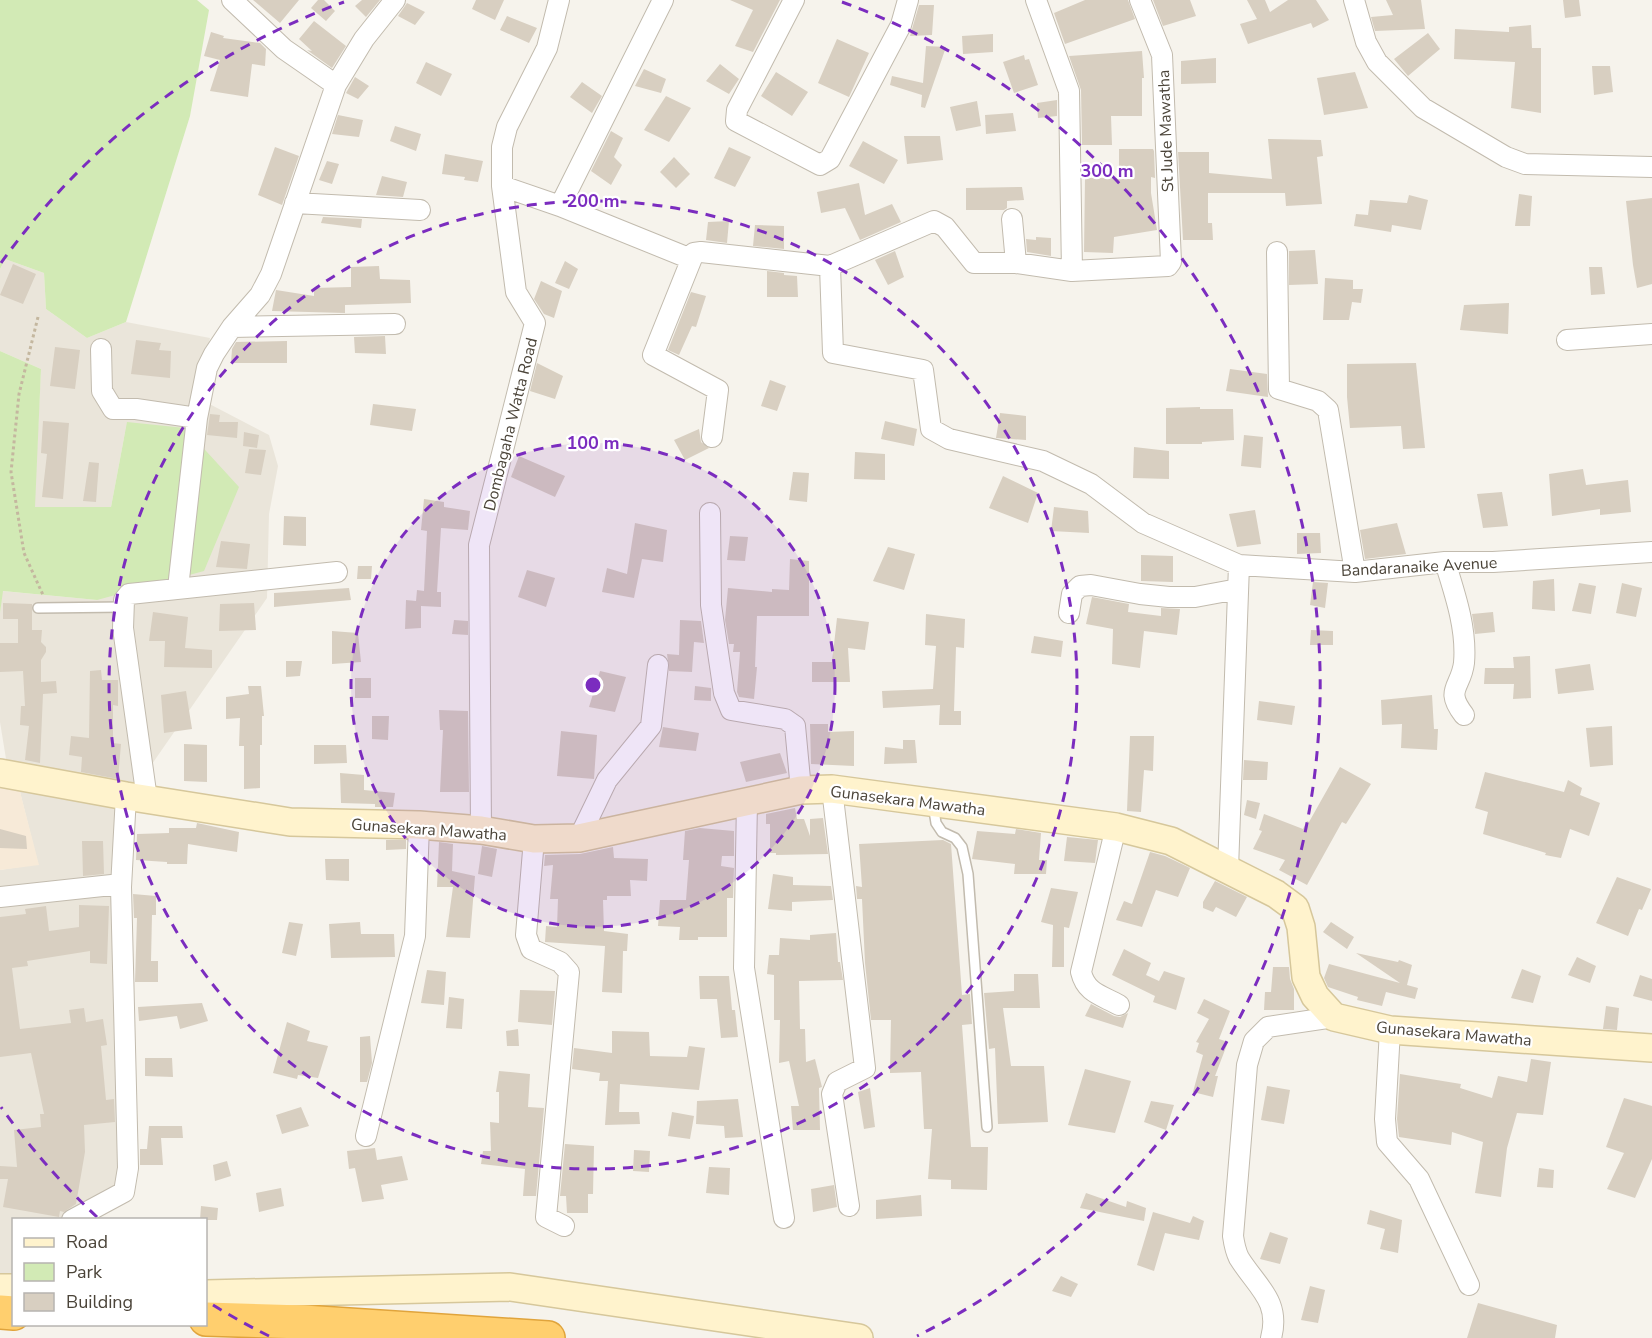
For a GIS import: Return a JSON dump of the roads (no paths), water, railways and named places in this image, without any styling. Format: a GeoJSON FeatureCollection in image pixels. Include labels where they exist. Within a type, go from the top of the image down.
{"type":"FeatureCollection","features":[{"type":"Feature","properties":{"kind":"highway"},"geometry":{"type":"LineString","coordinates":[[207,1319],[303,1322],[548,1338]]}},
{"type":"Feature","properties":{"kind":"street"},"geometry":{"type":"LineString","coordinates":[[232,0],[284,49],[336,85]]}},
{"type":"Feature","properties":{"kind":"street"},"geometry":{"type":"LineString","coordinates":[[178,588],[197,418],[207,368],[232,327],[260,295],[271,274],[336,85],[364,39],[394,0]]}},
{"type":"Feature","properties":{"kind":"street","name":"Dombagaha Watta Road"},"geometry":{"type":"LineString","coordinates":[[481,830],[479,545],[536,323],[516,292],[502,186],[502,147],[507,127],[547,48],[559,0]]}},
{"type":"Feature","properties":{"kind":"street"},"geometry":{"type":"LineString","coordinates":[[560,206],[663,0]]}},
{"type":"Feature","properties":{"kind":"street"},"geometry":{"type":"LineString","coordinates":[[794,0],[737,110],[736,121],[820,165],[830,159],[901,25],[908,0]]}},
{"type":"Feature","properties":{"kind":"street"},"geometry":{"type":"LineString","coordinates":[[712,437],[718,390],[653,355],[694,253],[830,266],[934,221],[945,227],[974,263],[1016,263],[1072,271],[1068,91],[1036,0]]}},
{"type":"Feature","properties":{"kind":"street","name":"St Jude Mawatha"},"geometry":{"type":"LineString","coordinates":[[1072,271],[1168,266],[1171,262],[1162,55],[1140,0]]}},
{"type":"Feature","properties":{"kind":"street"},"geometry":{"type":"LineString","coordinates":[[1354,0],[1366,42],[1377,62],[1423,108],[1506,157],[1525,164],[1652,167]]}},
{"type":"Feature","properties":{"kind":"street"},"geometry":{"type":"LineString","coordinates":[[502,186],[560,206],[691,259]]}},
{"type":"Feature","properties":{"kind":"street"},"geometry":{"type":"LineString","coordinates":[[296,203],[420,210]]}},
{"type":"Feature","properties":{"kind":"street"},"geometry":{"type":"LineString","coordinates":[[1012,219],[1016,263]]}},
{"type":"Feature","properties":{"kind":"street"},"geometry":{"type":"LineString","coordinates":[[1277,252],[1279,388],[1318,400],[1328,410],[1355,572]]}},
{"type":"Feature","properties":{"kind":"street"},"geometry":{"type":"LineString","coordinates":[[830,266],[833,353],[923,370],[931,429],[950,439],[1042,461],[1091,484],[1143,523],[1239,565],[1228,869]]}},
{"type":"Feature","properties":{"kind":"street"},"geometry":{"type":"LineString","coordinates":[[232,327],[395,324]]}},
{"type":"Feature","properties":{"kind":"street"},"geometry":{"type":"LineString","coordinates":[[1567,340],[1652,334]]}},
{"type":"Feature","properties":{"kind":"street"},"geometry":{"type":"LineString","coordinates":[[101,349],[102,391],[113,409],[136,409],[197,418]]}},
{"type":"Feature","properties":{"kind":"street"},"geometry":{"type":"LineString","coordinates":[[710,513],[711,605],[724,693],[731,710],[785,719],[795,726],[801,790]]}},
{"type":"Feature","properties":{"kind":"street","name":"Bandaranaike Avenue"},"geometry":{"type":"LineString","coordinates":[[1239,565],[1355,572],[1445,562],[1493,562],[1652,552]]}},
{"type":"Feature","properties":{"kind":"street"},"geometry":{"type":"LineString","coordinates":[[1445,562],[1457,600],[1463,632],[1464,665],[1454,692],[1455,704],[1464,715]]}},
{"type":"Feature","properties":{"kind":"street"},"geometry":{"type":"LineString","coordinates":[[76,1218],[124,1192],[128,1168],[122,884],[136,798],[123,628],[124,600],[129,594],[337,572]]}},
{"type":"Feature","properties":{"kind":"street"},"geometry":{"type":"LineString","coordinates":[[1068,613],[1072,594],[1080,586],[1091,585],[1169,597],[1195,597],[1238,589]]}},
{"type":"Feature","properties":{"kind":"street"},"geometry":{"type":"LineString","coordinates":[[579,838],[607,780],[651,726],[658,665]]}},
{"type":"Feature","properties":{"kind":"street","name":"Gunasekara Mawatha"},"geometry":{"type":"LineString","coordinates":[[0,773],[136,798],[290,822],[419,825],[481,830],[534,839],[579,838],[801,790],[832,789],[1116,827],[1171,841],[1276,894],[1295,908],[1301,927],[1306,978],[1315,996],[1334,1017],[1390,1030],[1652,1048]]}},
{"type":"Feature","properties":{"kind":"street"},"geometry":{"type":"LineString","coordinates":[[832,789],[865,1068],[837,1082],[832,1094],[849,1206]]}},
{"type":"Feature","properties":{"kind":"street"},"geometry":{"type":"LineString","coordinates":[[747,801],[744,968],[784,1218]]}},
{"type":"Feature","properties":{"kind":"street"},"geometry":{"type":"LineString","coordinates":[[366,1136],[415,936],[419,825]]}},
{"type":"Feature","properties":{"kind":"street"},"geometry":{"type":"LineString","coordinates":[[1116,827],[1081,972],[1083,982],[1090,990],[1119,1005]]}},
{"type":"Feature","properties":{"kind":"street"},"geometry":{"type":"LineString","coordinates":[[534,839],[526,935],[531,949],[560,962],[569,972],[546,1217],[564,1226]]}},
{"type":"Feature","properties":{"kind":"street"},"geometry":{"type":"LineString","coordinates":[[0,897],[122,884]]}},
{"type":"Feature","properties":{"kind":"street"},"geometry":{"type":"LineString","coordinates":[[1271,1338],[1273,1310],[1265,1294],[1238,1256],[1233,1236],[1247,1065],[1254,1041],[1268,1027],[1334,1017]]}},
{"type":"Feature","properties":{"kind":"street"},"geometry":{"type":"LineString","coordinates":[[1390,1030],[1385,1119],[1388,1142],[1419,1179],[1469,1285]]}},
{"type":"Feature","properties":{"kind":"street"},"geometry":{"type":"LineString","coordinates":[[0,1286],[12,1273]]}},
{"type":"Feature","properties":{"kind":"street"},"geometry":{"type":"LineString","coordinates":[[207,1294],[510,1287],[859,1338]]}},
{"type":"Feature","properties":{"kind":"lane"},"geometry":{"type":"LineString","coordinates":[[38,608],[124,607]]}},
{"type":"Feature","properties":{"kind":"lane"},"geometry":{"type":"LineString","coordinates":[[933,802],[936,823],[942,832],[955,838],[962,846],[968,874],[987,1127]]}}]}
